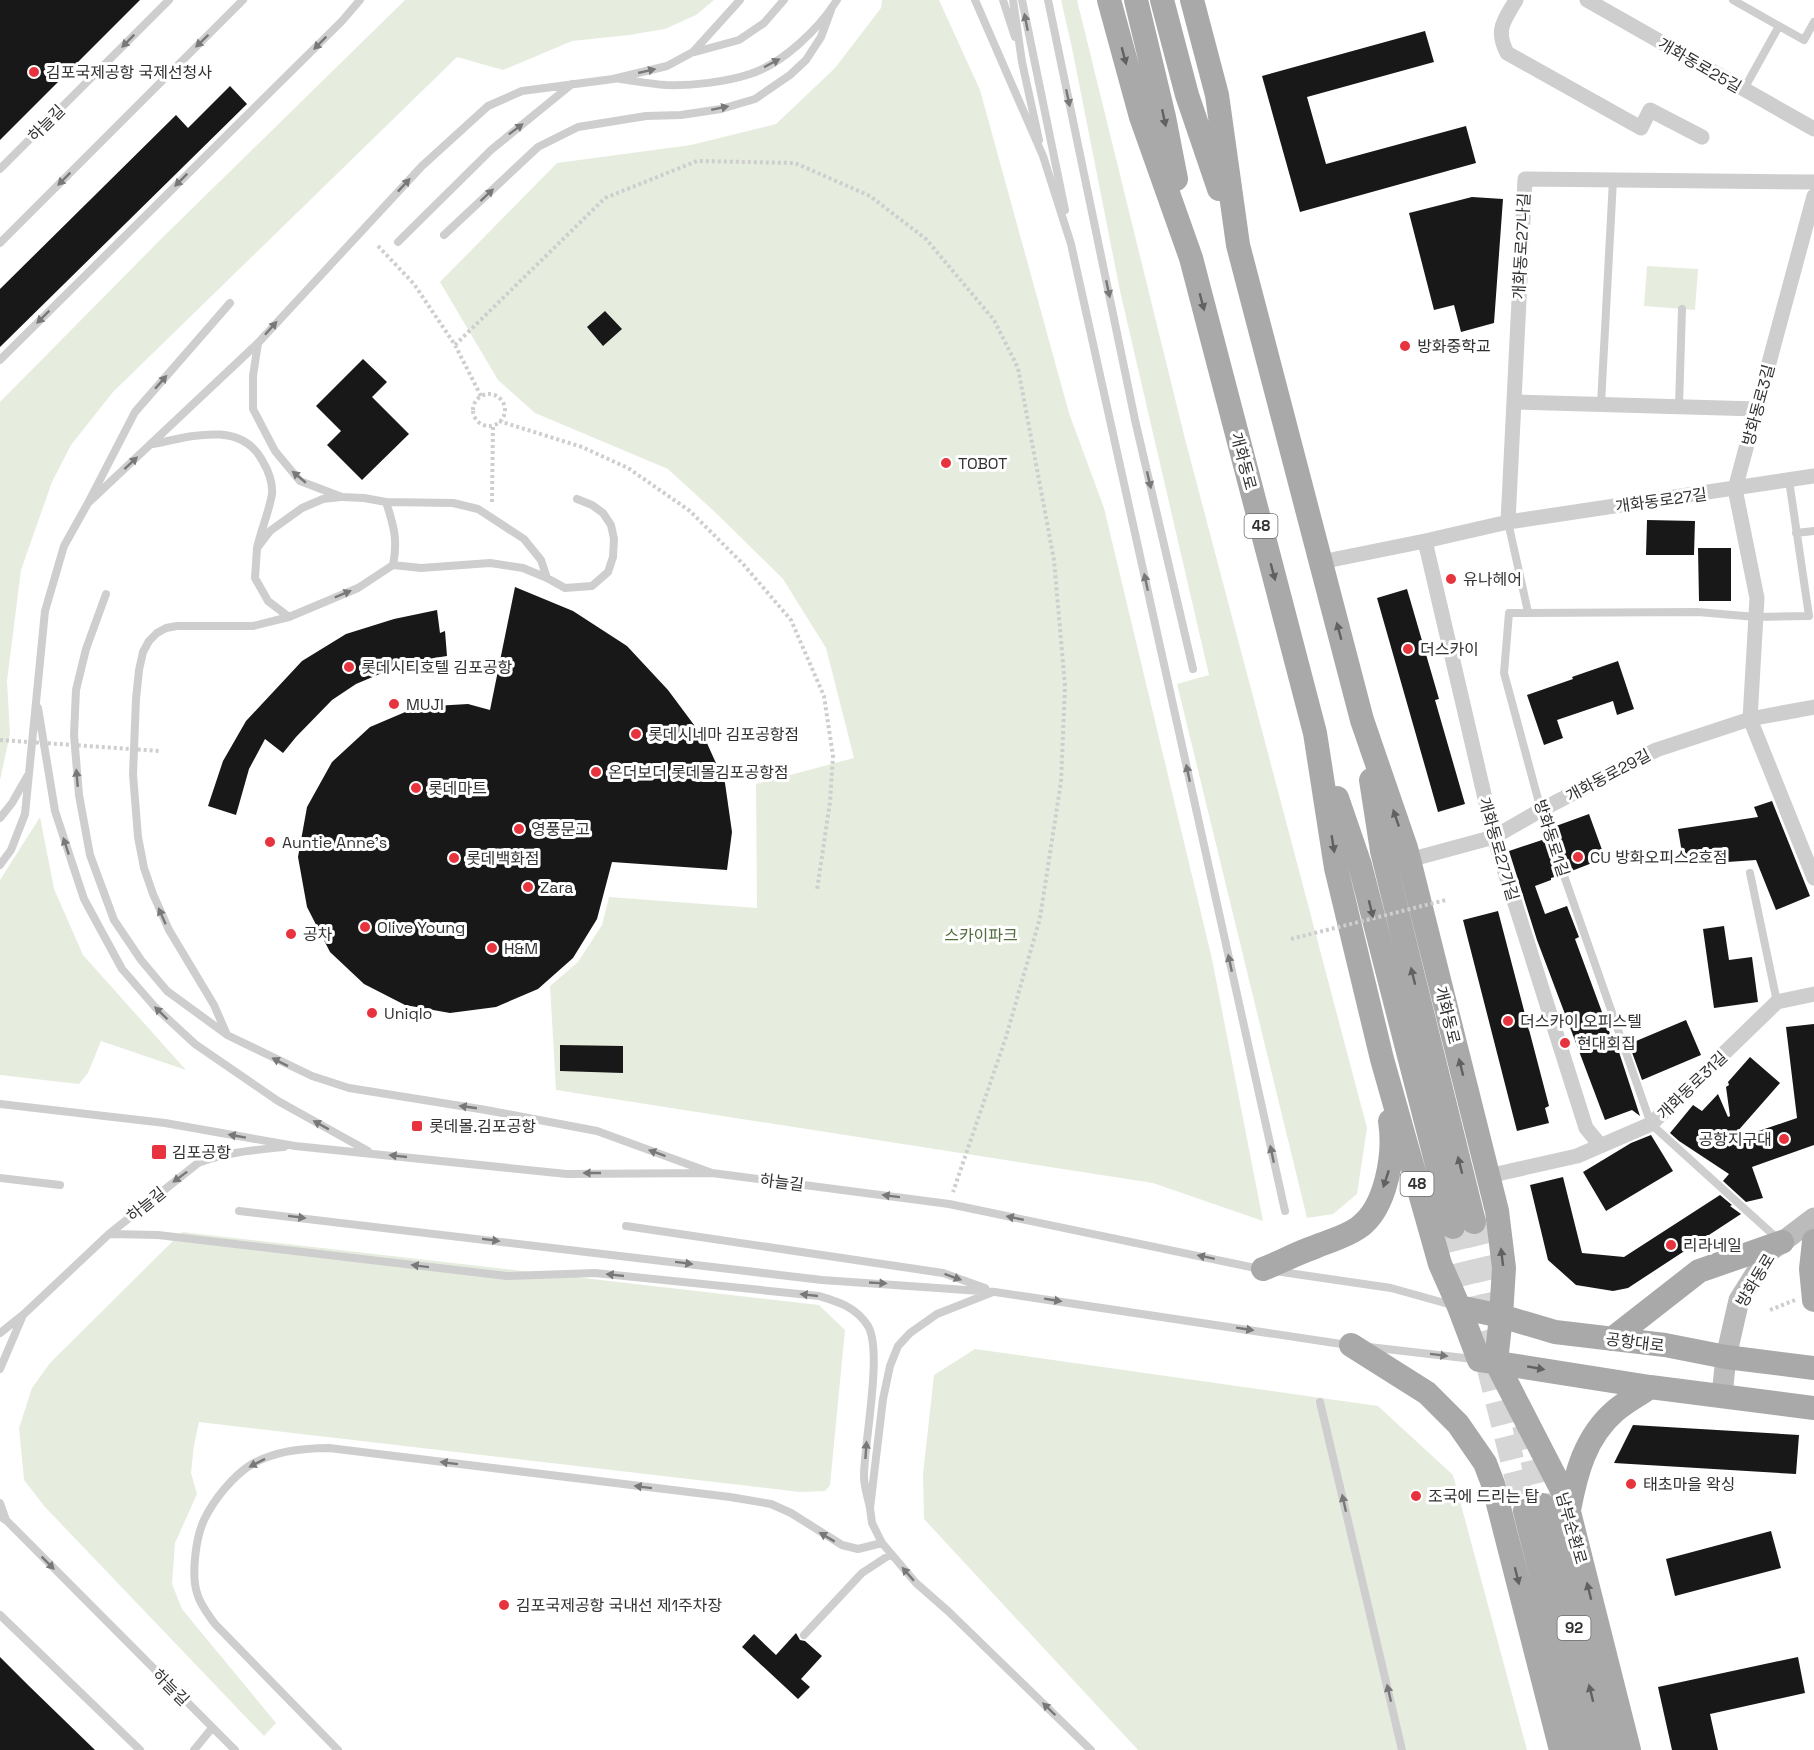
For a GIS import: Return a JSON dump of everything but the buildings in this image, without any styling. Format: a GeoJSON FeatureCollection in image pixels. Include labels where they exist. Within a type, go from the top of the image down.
{"type":"FeatureCollection","features":[{"type":"Feature","properties":{"kind":"main road","name":"개화동로"},"geometry":{"type":"LineString","coordinates":[[1109,0],[1141,117],[1191,258]]}},
{"type":"Feature","properties":{"kind":"main road","name":"개화동로"},"geometry":{"type":"LineString","coordinates":[[1136,0],[1164,117],[1191,258],[1315,733],[1360,865],[1464,1225],[1382,851],[1362,720]]}},
{"type":"Feature","properties":{"kind":"main road","name":"개화동로"},"geometry":{"type":"LineString","coordinates":[[1162,0],[1187,95],[1238,245],[1362,720],[1409,860],[1497,1211],[1504,1268],[1501,1316]]}},
{"type":"Feature","properties":{"kind":"main road","name":"개화동로"},"geometry":{"type":"LineString","coordinates":[[1192,0],[1217,95],[1238,245]]}},
{"type":"Feature","properties":{"kind":"main road","name":"개화동로"},"geometry":{"type":"LineString","coordinates":[[1315,733],[1336,868],[1382,1059],[1440,1264],[1459,1307]]}},
{"type":"Feature","properties":{"kind":"main road"},"geometry":{"type":"LineString","coordinates":[[1263,1269],[1359,1228],[1374,1213],[1390,1167],[1393,1137],[1382,1059]]}},
{"type":"Feature","properties":{"kind":"main road"},"geometry":{"type":"LineString","coordinates":[[1429,1225],[1445,1234],[1481,1226],[1497,1211]]}},
{"type":"Feature","properties":{"kind":"main road","name":"방화동로"},"geometry":{"type":"LineString","coordinates":[[1722,1395],[1726,1357],[1740,1300],[1769,1252],[1814,1218]]}},
{"type":"Feature","properties":{"kind":"main road"},"geometry":{"type":"LineString","coordinates":[[1806,1299],[1814,1241]]}},
{"type":"Feature","properties":{"kind":"main road"},"geometry":{"type":"LineString","coordinates":[[1612,1339],[1699,1271],[1782,1242]]}},
{"type":"Feature","properties":{"kind":"main road","name":"공항대로"},"geometry":{"type":"LineString","coordinates":[[1459,1307],[1501,1316],[1555,1332],[1665,1345],[1726,1357],[1814,1368]]}},
{"type":"Feature","properties":{"kind":"main road","name":"남부순환로"},"geometry":{"type":"LineString","coordinates":[[1459,1307],[1567,1503],[1629,1750]]}},
{"type":"Feature","properties":{"kind":"main road"},"geometry":{"type":"LineString","coordinates":[[1501,1316],[1487,1361],[1650,1387],[1814,1408]]}},
{"type":"Feature","properties":{"kind":"main road","name":"92"},"geometry":{"type":"LineString","coordinates":[[1351,1345],[1427,1393],[1458,1425],[1485,1463],[1493,1484],[1561,1750]]}},
{"type":"Feature","properties":{"kind":"main road"},"geometry":{"type":"LineString","coordinates":[[1502,1520],[1518,1499],[1532,1492],[1545,1491],[1567,1503],[1584,1451],[1600,1427],[1615,1411],[1650,1387]]}},
{"type":"Feature","properties":{"kind":"main road","name":"남부순환로"},"geometry":{"type":"LineString","coordinates":[[1585,1750],[1534,1508],[1605,1750]]}},
{"type":"Feature","properties":{"kind":"street"},"geometry":{"type":"LineString","coordinates":[[1516,0],[1503,21],[1500,32],[1507,53],[1641,128],[1650,110],[1702,137]]}},
{"type":"Feature","properties":{"kind":"street","name":"개화동로25길"},"geometry":{"type":"LineString","coordinates":[[1587,0],[1814,129]]}},
{"type":"Feature","properties":{"kind":"street","name":"개화동로27나길"},"geometry":{"type":"LineString","coordinates":[[1508,522],[1525,179],[1814,182]]}},
{"type":"Feature","properties":{"kind":"street","name":"방화동로3길"},"geometry":{"type":"LineString","coordinates":[[1814,196],[1735,489],[1757,597],[1750,719],[1809,849],[1814,878]]}},
{"type":"Feature","properties":{"kind":"street"},"geometry":{"type":"LineString","coordinates":[[1514,402],[1757,408]]}},
{"type":"Feature","properties":{"kind":"street","name":"개화동로27길"},"geometry":{"type":"LineString","coordinates":[[1321,562],[1508,522],[1814,476]]}},
{"type":"Feature","properties":{"kind":"street","name":"개화동로27가길"},"geometry":{"type":"LineString","coordinates":[[1425,541],[1494,837],[1586,1128],[1601,1146]]}},
{"type":"Feature","properties":{"kind":"street","name":"개화동로29길"},"geometry":{"type":"LineString","coordinates":[[1409,860],[1494,837],[1656,750],[1750,719],[1814,707]]}},
{"type":"Feature","properties":{"kind":"street"},"geometry":{"type":"LineString","coordinates":[[1777,1002],[1814,994]]}},
{"type":"Feature","properties":{"kind":"street","name":"개화동로31길"},"geometry":{"type":"LineString","coordinates":[[1488,1176],[1577,1156],[1651,1124],[1777,1002]]}},
{"type":"Feature","properties":{"kind":"lane","name":"하늘길"},"geometry":{"type":"LineString","coordinates":[[0,169],[169,0]]}},
{"type":"Feature","properties":{"kind":"lane"},"geometry":{"type":"LineString","coordinates":[[0,243],[243,0]]}},
{"type":"Feature","properties":{"kind":"lane"},"geometry":{"type":"LineString","coordinates":[[0,360],[342,21],[360,0]]}},
{"type":"Feature","properties":{"kind":"lane"},"geometry":{"type":"LineString","coordinates":[[693,52],[740,0]]}},
{"type":"Feature","properties":{"kind":"lane"},"geometry":{"type":"LineString","coordinates":[[88,503],[258,343],[422,166],[488,106],[522,92],[613,79],[667,66],[693,52],[739,40],[764,23],[784,0]]}},
{"type":"Feature","properties":{"kind":"lane"},"geometry":{"type":"LineString","coordinates":[[444,235],[538,147],[578,127],[646,116],[681,115],[721,109],[755,99],[790,75],[806,60],[821,37],[837,0]]}},
{"type":"Feature","properties":{"kind":"lane"},"geometry":{"type":"LineString","coordinates":[[975,0],[1043,156]]}},
{"type":"Feature","properties":{"kind":"lane"},"geometry":{"type":"LineString","coordinates":[[1004,0],[1022,62],[1043,156],[1071,244]]}},
{"type":"Feature","properties":{"kind":"lane"},"geometry":{"type":"LineString","coordinates":[[1013,0],[1022,62]]}},
{"type":"Feature","properties":{"kind":"lane"},"geometry":{"type":"LineString","coordinates":[[1022,0],[1071,244],[1285,1211]]}},
{"type":"Feature","properties":{"kind":"lane"},"geometry":{"type":"LineString","coordinates":[[1047,0],[1135,420],[1193,669]]}},
{"type":"Feature","properties":{"kind":"lane"},"geometry":{"type":"LineString","coordinates":[[1733,0],[1804,40],[1814,22]]}},
{"type":"Feature","properties":{"kind":"lane"},"geometry":{"type":"LineString","coordinates":[[613,79],[668,85],[711,82],[750,74],[789,52],[805,39],[831,10]]}},
{"type":"Feature","properties":{"kind":"lane"},"geometry":{"type":"LineString","coordinates":[[1744,89],[1779,26]]}},
{"type":"Feature","properties":{"kind":"lane"},"geometry":{"type":"LineString","coordinates":[[398,242],[491,150],[573,84]]}},
{"type":"Feature","properties":{"kind":"lane"},"geometry":{"type":"LineString","coordinates":[[1601,404],[1613,180]]}},
{"type":"Feature","properties":{"kind":"lane"},"geometry":{"type":"LineString","coordinates":[[0,865],[11,850],[25,814],[45,611],[64,546],[135,412],[230,303]]}},
{"type":"Feature","properties":{"kind":"lane"},"geometry":{"type":"LineString","coordinates":[[1679,406],[1683,309]]}},
{"type":"Feature","properties":{"kind":"lane"},"geometry":{"type":"LineString","coordinates":[[258,343],[253,376],[253,410],[275,451],[300,481],[342,497]]}},
{"type":"Feature","properties":{"kind":"lane"},"geometry":{"type":"LineString","coordinates":[[152,444],[208,434],[234,436],[256,449],[269,471],[272,493],[256,548],[255,578],[268,601],[289,616]]}},
{"type":"Feature","properties":{"kind":"lane"},"geometry":{"type":"LineString","coordinates":[[1508,522],[1528,612],[1698,612],[1756,617],[1809,616],[1788,480]]}},
{"type":"Feature","properties":{"kind":"lane"},"geometry":{"type":"LineString","coordinates":[[256,548],[270,531],[302,508],[323,499],[342,497],[386,502],[453,503],[478,509],[524,539],[542,560],[547,578]]}},
{"type":"Feature","properties":{"kind":"lane"},"geometry":{"type":"LineString","coordinates":[[227,1035],[214,1005],[169,930],[144,868],[138,837],[133,774],[139,670],[143,652],[149,641],[166,628],[177,626],[253,626],[289,616],[358,588],[393,565],[421,568],[490,563],[523,568],[565,588],[592,586],[608,572],[613,557],[614,539],[603,513],[592,505],[578,500]]}},
{"type":"Feature","properties":{"kind":"lane"},"geometry":{"type":"LineString","coordinates":[[386,502],[395,529],[397,549],[393,565]]}},
{"type":"Feature","properties":{"kind":"lane"},"geometry":{"type":"LineString","coordinates":[[1796,533],[1814,531]]}},
{"type":"Feature","properties":{"kind":"lane"},"geometry":{"type":"LineString","coordinates":[[106,594],[86,649],[76,690],[74,735],[79,795],[90,855],[114,920],[141,960],[167,991],[227,1035],[312,1076],[349,1088],[597,1131],[712,1173]]}},
{"type":"Feature","properties":{"kind":"lane","name":"방화동로1길"},"geometry":{"type":"LineString","coordinates":[[1528,612],[1509,613],[1504,673],[1541,810],[1651,1124],[1782,1242]]}},
{"type":"Feature","properties":{"kind":"lane"},"geometry":{"type":"LineString","coordinates":[[36,696],[55,811],[84,899],[122,969],[155,1007],[202,1049],[278,1101],[372,1153]]}},
{"type":"Feature","properties":{"kind":"lane"},"geometry":{"type":"LineString","coordinates":[[0,818],[12,803],[30,771]]}},
{"type":"Feature","properties":{"kind":"lane"},"geometry":{"type":"LineString","coordinates":[[1750,873],[1777,1002]]}},
{"type":"Feature","properties":{"kind":"lane","name":"하늘길"},"geometry":{"type":"LineString","coordinates":[[0,1104],[165,1123],[294,1146],[567,1174],[712,1173],[949,1204],[1263,1269],[1391,1288],[1459,1307]]}},
{"type":"Feature","properties":{"kind":"lane","name":"하늘길"},"geometry":{"type":"LineString","coordinates":[[0,1333],[24,1314],[109,1234],[198,1163],[249,1150],[294,1146]]}},
{"type":"Feature","properties":{"kind":"lane"},"geometry":{"type":"LineString","coordinates":[[0,1178],[60,1185]]}},
{"type":"Feature","properties":{"kind":"lane"},"geometry":{"type":"LineString","coordinates":[[239,1211],[822,1280],[995,1292],[1351,1345],[1487,1361]]}},
{"type":"Feature","properties":{"kind":"lane"},"geometry":{"type":"LineString","coordinates":[[626,1226],[943,1273],[995,1292]]}},
{"type":"Feature","properties":{"kind":"lane"},"geometry":{"type":"LineString","coordinates":[[109,1234],[158,1235],[507,1276],[595,1273],[819,1296],[844,1304],[856,1312],[868,1327],[874,1341],[864,1478],[872,1523],[882,1543],[916,1583],[949,1612],[1091,1750]]}},
{"type":"Feature","properties":{"kind":"lane"},"geometry":{"type":"LineString","coordinates":[[870,1508],[883,1399],[890,1366],[898,1346],[920,1325],[937,1314],[995,1292]]}},
{"type":"Feature","properties":{"kind":"lane","name":"하늘길"},"geometry":{"type":"LineString","coordinates":[[0,1369],[24,1314]]}},
{"type":"Feature","properties":{"kind":"lane"},"geometry":{"type":"LineString","coordinates":[[1320,1402],[1402,1750]]}},
{"type":"Feature","properties":{"kind":"lane"},"geometry":{"type":"LineString","coordinates":[[338,1750],[215,1624],[203,1608],[196,1591],[194,1569],[197,1545],[204,1521],[218,1498],[236,1476],[253,1464],[273,1455],[303,1448],[329,1448],[730,1497],[771,1504],[842,1545],[858,1549],[882,1543]]}},
{"type":"Feature","properties":{"kind":"lane","name":"하늘길"},"geometry":{"type":"LineString","coordinates":[[0,1503],[3,1519],[235,1750]]}},
{"type":"Feature","properties":{"kind":"lane"},"geometry":{"type":"LineString","coordinates":[[804,1635],[862,1572],[891,1554]]}},
{"type":"Feature","properties":{"kind":"lane"},"geometry":{"type":"LineString","coordinates":[[3,1618],[140,1750]]}},
{"type":"Feature","properties":{"kind":"lane"},"geometry":{"type":"LineString","coordinates":[[194,1750],[212,1728]]}},
{"type":"Feature","properties":{"kind":"path"},"geometry":{"type":"LineString","coordinates":[[456,345],[605,198],[697,161],[795,163],[870,196],[926,239],[994,320],[1017,368],[1054,560],[1065,686],[1061,782],[1040,918],[1006,1037],[949,1204]]}},
{"type":"Feature","properties":{"kind":"path"},"geometry":{"type":"LineString","coordinates":[[378,246],[414,284],[456,345],[481,396]]}},
{"type":"Feature","properties":{"kind":"path"},"geometry":{"type":"LineString","coordinates":[[493,395],[501,399],[505,409],[499,421],[493,425],[484,425],[476,419],[472,408],[474,402],[481,396],[493,395]]}},
{"type":"Feature","properties":{"kind":"path"},"geometry":{"type":"LineString","coordinates":[[499,421],[582,447],[628,468],[690,511],[743,564],[791,620],[824,696],[833,756],[830,802],[817,890]]}},
{"type":"Feature","properties":{"kind":"path"},"geometry":{"type":"LineString","coordinates":[[491,507],[493,425]]}},
{"type":"Feature","properties":{"kind":"path"},"geometry":{"type":"LineString","coordinates":[[0,740],[160,751]]}},
{"type":"Feature","properties":{"kind":"path"},"geometry":{"type":"LineString","coordinates":[[1291,939],[1446,900]]}},
{"type":"Feature","properties":{"kind":"path"},"geometry":{"type":"LineString","coordinates":[[1770,1310],[1806,1299]]}},
{"type":"Feature","properties":{"kind":"green space"},"geometry":{"type":"Polygon","coordinates":[[[405,0],[714,0],[696,15],[665,29],[572,41],[503,70],[457,57],[113,392],[71,445],[52,482],[21,570],[7,681],[10,734],[0,780],[0,402],[163,237],[405,0]]]}},
{"type":"Feature","properties":{"kind":"green space","name":"스카이파크"},"geometry":{"type":"Polygon","coordinates":[[[882,0],[939,0],[980,90],[1069,413],[1104,508],[1212,959],[1263,1221],[1153,1183],[556,1090],[550,986],[578,962],[602,925],[609,897],[757,908],[756,784],[854,758],[826,648],[783,579],[668,469],[535,413],[498,380],[440,282],[557,163],[691,145],[776,124],[835,68],[881,8],[882,0]]]}},
{"type":"Feature","properties":{"kind":"green space"},"geometry":{"type":"Polygon","coordinates":[[[1061,0],[1077,0],[1185,439],[1367,1128],[1357,1194],[1333,1214],[1307,1218],[1177,684],[1209,675],[1120,291],[1061,0]]]}},
{"type":"Feature","properties":{"kind":"green space"},"geometry":{"type":"Polygon","coordinates":[[[1647,266],[1698,269],[1695,310],[1644,306],[1647,266]]]}},
{"type":"Feature","properties":{"kind":"green space"},"geometry":{"type":"Polygon","coordinates":[[[40,817],[54,889],[83,955],[186,1070],[101,1041],[88,1073],[79,1084],[0,1075],[0,880],[40,817]]]}},
{"type":"Feature","properties":{"kind":"green space"},"geometry":{"type":"Polygon","coordinates":[[[182,1232],[819,1305],[845,1330],[830,1485],[825,1491],[800,1492],[199,1422],[191,1473],[197,1494],[175,1543],[172,1584],[182,1609],[276,1723],[264,1736],[45,1507],[24,1480],[19,1428],[32,1388],[50,1363],[182,1232]]]}},
{"type":"Feature","properties":{"kind":"green space"},"geometry":{"type":"Polygon","coordinates":[[[975,1349],[1378,1406],[1453,1475],[1527,1750],[1138,1750],[924,1519],[923,1474],[934,1375],[975,1349]]]}},
{"type":"Feature","properties":{"kind":"tunnel"},"geometry":{"type":"LineString","coordinates":[[1474,1222],[1498,1321]]}},
{"type":"Feature","properties":{"kind":"tunnel"},"geometry":{"type":"LineString","coordinates":[[1453,1227],[1525,1511]]}},
{"type":"Feature","properties":{"kind":"tunnel"},"geometry":{"type":"LineString","coordinates":[[1524,1425],[1543,1505]]}},
{"type":"Feature","properties":{"kind":"place","name":"김포국제공항 국제선청사"},"geometry":{"type":"Point","coordinates":[34,72]}},
{"type":"Feature","properties":{"kind":"place","name":"방화중학교"},"geometry":{"type":"Point","coordinates":[1405,346]}},
{"type":"Feature","properties":{"kind":"place","name":"TOBOT"},"geometry":{"type":"Point","coordinates":[946,463]}},
{"type":"Feature","properties":{"kind":"place","name":"유나헤어"},"geometry":{"type":"Point","coordinates":[1451,579]}},
{"type":"Feature","properties":{"kind":"place","name":"더스카이"},"geometry":{"type":"Point","coordinates":[1408,649]}},
{"type":"Feature","properties":{"kind":"place","name":"롯데시티호텔 김포공항"},"geometry":{"type":"Point","coordinates":[349,667]}},
{"type":"Feature","properties":{"kind":"place","name":"MUJI"},"geometry":{"type":"Point","coordinates":[394,704]}},
{"type":"Feature","properties":{"kind":"place","name":"롯데시네마 김포공항점"},"geometry":{"type":"Point","coordinates":[636,734]}},
{"type":"Feature","properties":{"kind":"place","name":"온더보더 롯데몰김포공항점"},"geometry":{"type":"Point","coordinates":[596,772]}},
{"type":"Feature","properties":{"kind":"place","name":"롯데마트"},"geometry":{"type":"Point","coordinates":[416,788]}},
{"type":"Feature","properties":{"kind":"place","name":"영풍문고"},"geometry":{"type":"Point","coordinates":[519,829]}},
{"type":"Feature","properties":{"kind":"place","name":"Auntie Anne's"},"geometry":{"type":"Point","coordinates":[270,842]}},
{"type":"Feature","properties":{"kind":"place","name":"CU 방화오피스2호점"},"geometry":{"type":"Point","coordinates":[1578,857]}},
{"type":"Feature","properties":{"kind":"place","name":"롯데백화점"},"geometry":{"type":"Point","coordinates":[454,858]}},
{"type":"Feature","properties":{"kind":"place","name":"Zara"},"geometry":{"type":"Point","coordinates":[528,887]}},
{"type":"Feature","properties":{"kind":"place","name":"Olive Young"},"geometry":{"type":"Point","coordinates":[365,927]}},
{"type":"Feature","properties":{"kind":"place","name":"공차"},"geometry":{"type":"Point","coordinates":[291,934]}},
{"type":"Feature","properties":{"kind":"place","name":"H&M"},"geometry":{"type":"Point","coordinates":[492,948]}},
{"type":"Feature","properties":{"kind":"place","name":"Uniqlo"},"geometry":{"type":"Point","coordinates":[372,1013]}},
{"type":"Feature","properties":{"kind":"place","name":"더스카이 오피스텔"},"geometry":{"type":"Point","coordinates":[1508,1021]}},
{"type":"Feature","properties":{"kind":"place","name":"현대회집"},"geometry":{"type":"Point","coordinates":[1565,1043]}},
{"type":"Feature","properties":{"kind":"place","name":"롯데몰.김포공항"},"geometry":{"type":"Point","coordinates":[417,1126]}},
{"type":"Feature","properties":{"kind":"place","name":"공항지구대"},"geometry":{"type":"Point","coordinates":[1784,1139]}},
{"type":"Feature","properties":{"kind":"place","name":"김포공항"},"geometry":{"type":"Point","coordinates":[159,1152]}},
{"type":"Feature","properties":{"kind":"place","name":"리라네일"},"geometry":{"type":"Point","coordinates":[1671,1245]}},
{"type":"Feature","properties":{"kind":"place","name":"태초마을 왁싱"},"geometry":{"type":"Point","coordinates":[1631,1484]}},
{"type":"Feature","properties":{"kind":"place","name":"조국에 드리는 탑"},"geometry":{"type":"Point","coordinates":[1416,1496]}},
{"type":"Feature","properties":{"kind":"place","name":"김포국제공항 국내선 제1주차장"},"geometry":{"type":"Point","coordinates":[504,1605]}}]}
